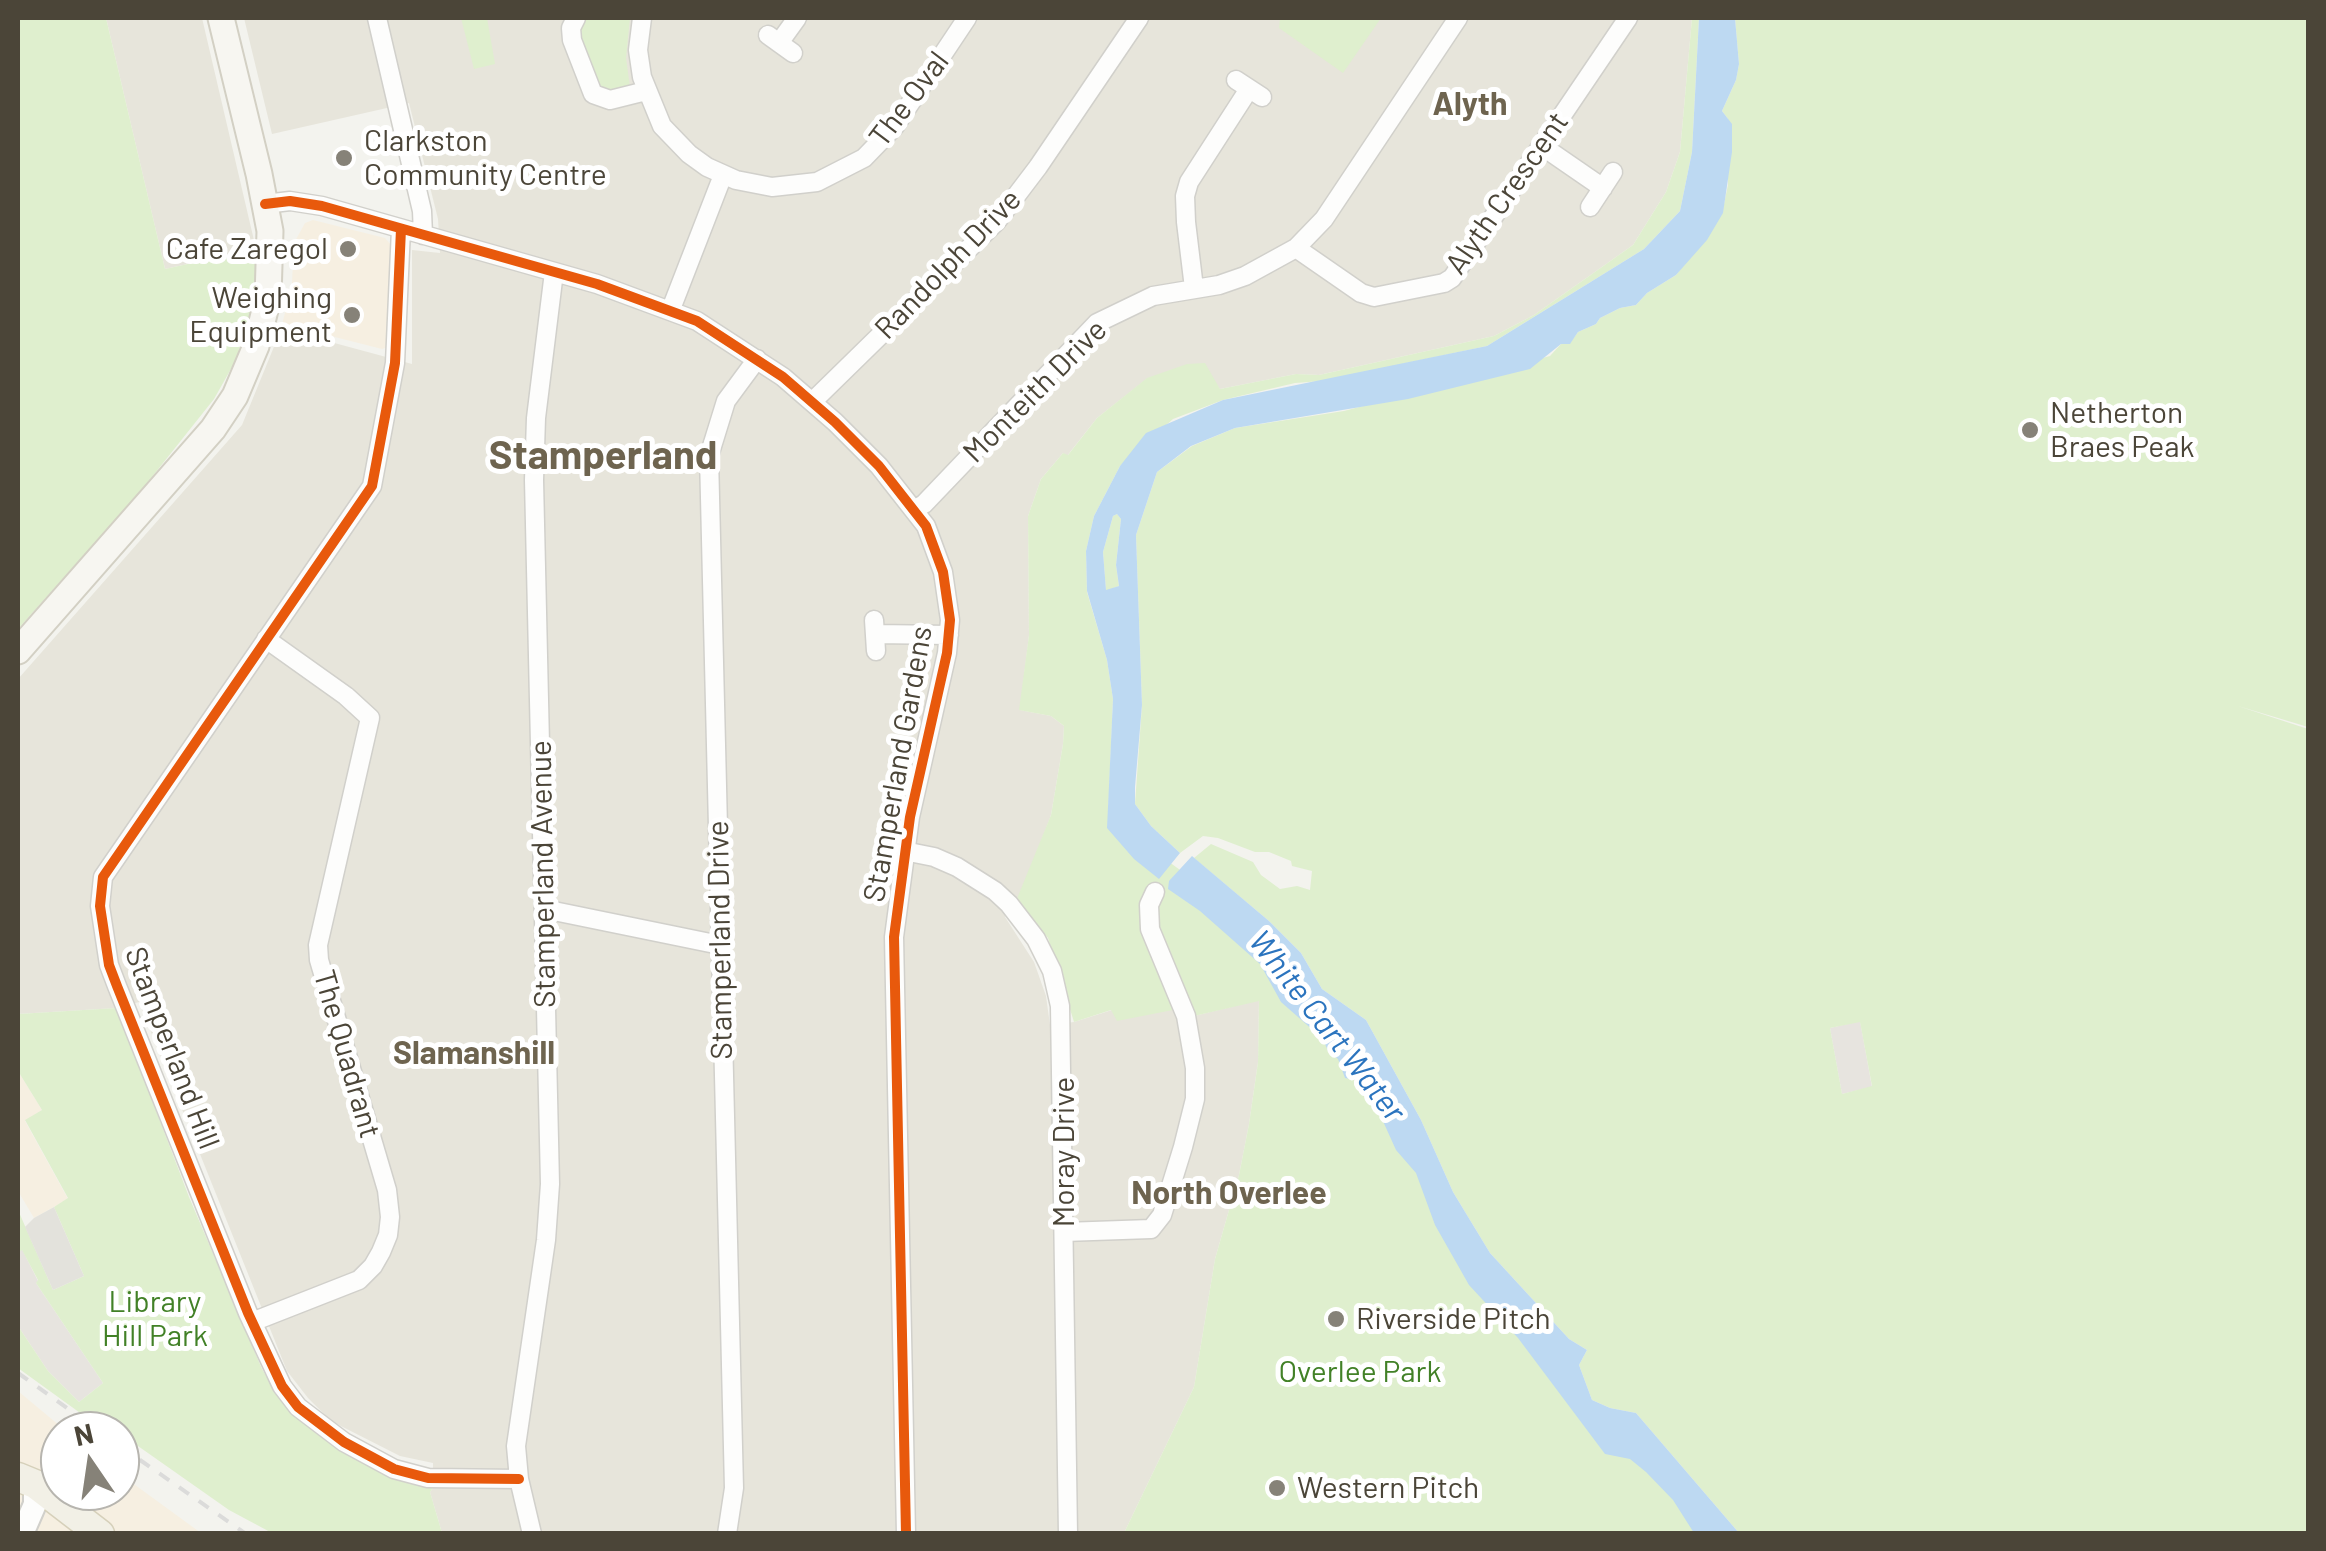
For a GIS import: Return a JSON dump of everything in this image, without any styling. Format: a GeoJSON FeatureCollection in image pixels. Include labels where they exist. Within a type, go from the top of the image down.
{"type":"FeatureCollection","features":[{"type":"Feature","properties":{"kind":"main road"},"geometry":{"type":"LineString","coordinates":[[18,651],[177,473],[235,396],[256,346],[268,298],[270,231],[221,18]]}},
{"type":"Feature","properties":{"kind":"main road"},"geometry":{"type":"LineString","coordinates":[[26,1487],[76,1534]]}},
{"type":"Feature","properties":{"kind":"main road"},"geometry":{"type":"LineString","coordinates":[[26,1487],[100,1534]]}},
{"type":"Feature","properties":{"kind":"street"},"geometry":{"type":"LineString","coordinates":[[376,18],[422,211],[423,234]]}},
{"type":"Feature","properties":{"kind":"street"},"geometry":{"type":"LineString","coordinates":[[576,18],[571,28],[572,40],[593,94],[610,100],[646,91]]}},
{"type":"Feature","properties":{"kind":"street","name":"The Oval"},"geometry":{"type":"LineString","coordinates":[[642,18],[638,50],[646,91],[668,132],[689,154],[723,176],[772,187],[818,182],[872,151],[895,126],[967,18]]}},
{"type":"Feature","properties":{"kind":"street"},"geometry":{"type":"LineString","coordinates":[[780,44],[797,18]]}},
{"type":"Feature","properties":{"kind":"street","name":"Randolph Drive"},"geometry":{"type":"LineString","coordinates":[[812,402],[997,221],[1139,18]]}},
{"type":"Feature","properties":{"kind":"street","name":"Monteith Drive"},"geometry":{"type":"LineString","coordinates":[[915,509],[1096,324],[1153,296],[1219,285],[1245,276],[1296,248],[1324,219],[1458,18]]}},
{"type":"Feature","properties":{"kind":"street","name":"Alyth Crescent"},"geometry":{"type":"LineString","coordinates":[[1296,248],[1361,293],[1374,296],[1444,283],[1460,269],[1628,18]]}},
{"type":"Feature","properties":{"kind":"street"},"geometry":{"type":"LineString","coordinates":[[1194,288],[1185,196],[1189,182],[1249,88]]}},
{"type":"Feature","properties":{"kind":"street"},"geometry":{"type":"LineString","coordinates":[[1542,146],[1608,180],[1590,207]]}},
{"type":"Feature","properties":{"kind":"street"},"geometry":{"type":"LineString","coordinates":[[671,309],[723,176]]}},
{"type":"Feature","properties":{"kind":"street","name":"Stamperland Gardens"},"geometry":{"type":"LineString","coordinates":[[265,204],[304,202],[671,309],[758,359],[812,402],[879,466],[915,509],[930,536],[950,608],[949,636],[904,851],[894,937],[906,1534]]}},
{"type":"Feature","properties":{"kind":"street","name":"Stamperland Hill"},"geometry":{"type":"LineString","coordinates":[[401,229],[395,363],[376,476],[370,491],[103,877],[100,906],[109,965],[252,1322],[282,1386],[298,1407],[344,1442],[394,1469],[428,1478],[519,1479]]}},
{"type":"Feature","properties":{"kind":"street","name":"Stamperland Avenue"},"geometry":{"type":"LineString","coordinates":[[532,1534],[516,1446],[546,1240],[550,1184],[534,480],[536,418],[554,272]]}},
{"type":"Feature","properties":{"kind":"street","name":"Stamperland Drive"},"geometry":{"type":"LineString","coordinates":[[727,1534],[734,1488],[709,456],[726,401],[758,359]]}},
{"type":"Feature","properties":{"kind":"street"},"geometry":{"type":"LineString","coordinates":[[875,635],[949,636]]}},
{"type":"Feature","properties":{"kind":"street","name":"The Quadrant"},"geometry":{"type":"LineString","coordinates":[[252,1322],[359,1280],[382,1252],[390,1217],[387,1190],[319,960],[318,945],[370,718],[266,639]]}},
{"type":"Feature","properties":{"kind":"street","name":"Moray Drive"},"geometry":{"type":"LineString","coordinates":[[904,851],[956,867],[995,891],[1036,939],[1052,971],[1064,1052],[1068,1534]]}},
{"type":"Feature","properties":{"kind":"street"},"geometry":{"type":"LineString","coordinates":[[1064,1232],[1145,1231],[1159,1222],[1183,1147],[1196,1090],[1189,1005],[1150,929],[1149,905],[1155,892]]}},
{"type":"Feature","properties":{"kind":"street"},"geometry":{"type":"LineString","coordinates":[[544,909],[720,944]]}},
{"type":"Feature","properties":{"kind":"street"},"geometry":{"type":"LineString","coordinates":[[22,1534],[26,1487]]}},
{"type":"Feature","properties":{"kind":"shaded area"},"geometry":{"type":"Polygon","coordinates":[[[106,18],[202,18],[256,249],[165,269],[106,18]]]}},
{"type":"Feature","properties":{"kind":"shaded area"},"geometry":{"type":"Polygon","coordinates":[[[244,18],[1692,18],[1680,152],[1666,192],[1633,245],[1534,315],[1494,336],[1319,375],[1296,374],[1220,389],[1215,383],[1148,378],[1097,418],[1067,456],[1063,453],[1041,479],[1028,516],[1029,635],[1020,710],[1051,716],[1064,726],[1063,744],[1051,815],[1023,890],[1005,917],[1034,962],[1046,996],[1050,1025],[1112,1010],[1183,1008],[1194,1016],[1259,1000],[1258,1062],[1249,1124],[1215,1259],[1194,1387],[1124,1533],[442,1533],[430,1492],[433,1463],[400,1456],[331,1421],[287,1371],[139,1002],[117,1008],[18,1014],[18,679],[242,425],[280,332],[290,331],[412,364],[412,250],[440,253],[438,219],[409,103],[272,134],[244,18]]]}},
{"type":"Feature","properties":{"kind":"shaded area"},"geometry":{"type":"Polygon","coordinates":[[[313,220],[385,238],[392,246],[388,347],[382,349],[327,335],[326,341],[280,332],[291,302],[294,243],[305,223],[313,220]]]}},
{"type":"Feature","properties":{"kind":"shaded area"},"geometry":{"type":"Polygon","coordinates":[[[1860,1021],[1872,1087],[1842,1094],[1830,1028],[1860,1021]]]}},
{"type":"Feature","properties":{"kind":"shaded area"},"geometry":{"type":"Polygon","coordinates":[[[18,1071],[42,1110],[25,1121],[68,1199],[34,1218],[18,1191],[18,1071]]]}},
{"type":"Feature","properties":{"kind":"shaded area"},"geometry":{"type":"Polygon","coordinates":[[[54,1207],[84,1276],[53,1290],[25,1227],[54,1207]]]}},
{"type":"Feature","properties":{"kind":"shaded area"},"geometry":{"type":"Polygon","coordinates":[[[22,1249],[36,1283],[103,1383],[79,1402],[48,1371],[18,1326],[18,1252],[22,1249]]]}},
{"type":"Feature","properties":{"kind":"shaded area"},"geometry":{"type":"Polygon","coordinates":[[[18,1391],[42,1411],[40,1511],[140,1511],[140,1489],[201,1533],[18,1533],[18,1391]]]}},
{"type":"Feature","properties":{"kind":"green space"},"geometry":{"type":"Polygon","coordinates":[[[18,18],[106,18],[165,269],[256,249],[254,300],[236,360],[214,399],[140,492],[18,629],[18,18]]]}},
{"type":"Feature","properties":{"kind":"green space"},"geometry":{"type":"Polygon","coordinates":[[[461,18],[487,18],[495,64],[474,69],[461,18]]]}},
{"type":"Feature","properties":{"kind":"green space"},"geometry":{"type":"Polygon","coordinates":[[[582,18],[630,18],[626,58],[630,87],[602,95],[577,43],[582,18]]]}},
{"type":"Feature","properties":{"kind":"green space"},"geometry":{"type":"Polygon","coordinates":[[[1280,18],[1381,18],[1343,73],[1279,28],[1280,18]]]}},
{"type":"Feature","properties":{"kind":"green space","name":"Overlee Park"},"geometry":{"type":"Polygon","coordinates":[[[1692,18],[1699,18],[1692,152],[1680,211],[1644,249],[1487,346],[1322,381],[1295,383],[1223,400],[1173,419],[1120,466],[1094,516],[1086,551],[1087,592],[1107,660],[1113,699],[1108,817],[1210,892],[1364,1064],[1559,1369],[1713,1533],[1124,1533],[1194,1387],[1215,1259],[1249,1124],[1258,1062],[1259,1001],[1194,1016],[1183,1008],[1117,1021],[1111,1010],[1074,1022],[1048,938],[1016,901],[1051,815],[1063,744],[1064,726],[1051,716],[1019,710],[1029,635],[1028,516],[1041,479],[1063,453],[1068,455],[1097,418],[1147,378],[1187,364],[1205,363],[1220,389],[1296,374],[1319,375],[1494,336],[1534,315],[1633,245],[1666,192],[1680,152],[1692,18]]]}},
{"type":"Feature","properties":{"kind":"green space"},"geometry":{"type":"Polygon","coordinates":[[[1735,18],[2308,18],[2308,727],[2238,706],[2308,729],[2308,1533],[1739,1533],[1636,1413],[1592,1400],[1579,1365],[1587,1350],[1569,1339],[1490,1253],[1453,1192],[1421,1120],[1366,1020],[1322,989],[1301,953],[1194,858],[1211,844],[1253,862],[1261,875],[1280,889],[1297,886],[1310,890],[1312,871],[1292,866],[1291,861],[1269,852],[1255,852],[1218,838],[1203,836],[1180,853],[1151,826],[1135,804],[1142,705],[1136,535],[1157,472],[1192,446],[1235,428],[1344,411],[1550,356],[1600,318],[1636,305],[1676,275],[1722,213],[1728,185],[1728,119],[1722,111],[1739,64],[1735,18]],[[1860,1022],[1830,1028],[1842,1094],[1872,1086],[1860,1022]]]}},
{"type":"Feature","properties":{"kind":"green space"},"geometry":{"type":"Polygon","coordinates":[[[1117,514],[1121,519],[1116,565],[1119,586],[1106,591],[1103,552],[1113,516],[1117,514]]]}},
{"type":"Feature","properties":{"kind":"green space","name":"Library Hill Park"},"geometry":{"type":"Polygon","coordinates":[[[117,1008],[189,1197],[262,1369],[282,1402],[304,1421],[401,1479],[433,1488],[430,1492],[442,1533],[272,1533],[229,1510],[140,1447],[140,1411],[77,1411],[18,1368],[18,1326],[48,1371],[79,1402],[103,1383],[36,1283],[38,1280],[22,1250],[18,1252],[18,1210],[53,1290],[84,1276],[54,1207],[68,1198],[25,1120],[42,1110],[18,1071],[18,1014],[117,1008]]]}},
{"type":"Feature","properties":{"kind":"water"},"geometry":{"type":"Polygon","coordinates":[[[1699,18],[1735,18],[1739,64],[1722,111],[1732,124],[1723,213],[1707,240],[1676,275],[1636,305],[1620,308],[1578,332],[1570,344],[1561,344],[1530,369],[1408,399],[1235,428],[1191,446],[1157,472],[1136,535],[1142,705],[1135,804],[1151,826],[1180,853],[1159,879],[1134,859],[1107,828],[1113,699],[1107,660],[1087,591],[1086,551],[1094,516],[1120,466],[1146,433],[1223,400],[1487,346],[1644,249],[1680,211],[1692,152],[1699,18]],[[1117,514],[1113,516],[1103,552],[1106,590],[1119,586],[1116,565],[1121,519],[1117,514]]]}},
{"type":"Feature","properties":{"kind":"water","name":"White Cart Water"},"geometry":{"type":"Polygon","coordinates":[[[1192,856],[1301,953],[1322,989],[1366,1020],[1421,1120],[1453,1192],[1490,1253],[1569,1339],[1587,1350],[1579,1365],[1592,1400],[1636,1413],[1739,1533],[1694,1533],[1673,1500],[1646,1472],[1630,1459],[1605,1454],[1518,1338],[1469,1285],[1435,1225],[1416,1173],[1396,1150],[1373,1099],[1355,1080],[1345,1078],[1338,1059],[1328,1051],[1323,1039],[1281,1002],[1260,964],[1200,911],[1168,889],[1169,881],[1192,856]]]}},
{"type":"Feature","properties":{"kind":"railway"},"geometry":{"type":"LineString","coordinates":[[18,1373],[71,1411]]}},
{"type":"Feature","properties":{"kind":"railway"},"geometry":{"type":"LineString","coordinates":[[140,1460],[246,1534]]}},
{"type":"Feature","properties":{"kind":"cycle path"},"geometry":{"type":"LineString","coordinates":[[265,204],[290,201],[322,206],[597,284],[697,321],[783,377],[835,422],[879,466],[926,526],[943,572],[950,620],[947,653],[910,817],[894,937],[906,1534]]}},
{"type":"Feature","properties":{"kind":"cycle path"},"geometry":{"type":"LineString","coordinates":[[401,229],[395,363],[372,486],[103,877],[100,906],[109,965],[248,1313],[282,1386],[298,1407],[344,1442],[394,1469],[428,1478],[519,1479]]}},
{"type":"Feature","properties":{"kind":"place","name":"Clarkston Community Centre"},"geometry":{"type":"Point","coordinates":[344,158]}},
{"type":"Feature","properties":{"kind":"place","name":"Cafe Zaregol"},"geometry":{"type":"Point","coordinates":[348,249]}},
{"type":"Feature","properties":{"kind":"place","name":"Weighing Equipment"},"geometry":{"type":"Point","coordinates":[352,315]}},
{"type":"Feature","properties":{"kind":"place","name":"Netherton Braes Peak"},"geometry":{"type":"Point","coordinates":[2030,430]}},
{"type":"Feature","properties":{"kind":"place","name":"Riverside Pitch"},"geometry":{"type":"Point","coordinates":[1336,1319]}},
{"type":"Feature","properties":{"kind":"place","name":"Western Pitch"},"geometry":{"type":"Point","coordinates":[1277,1488]}},
{"type":"Feature","properties":{"kind":"district","name":"Alyth"},"geometry":{"type":"Point","coordinates":[1470,104]}},
{"type":"Feature","properties":{"kind":"district","name":"Stamperland"},"geometry":{"type":"Point","coordinates":[603,456]}},
{"type":"Feature","properties":{"kind":"district","name":"Slamanshill"},"geometry":{"type":"Point","coordinates":[474,1053]}},
{"type":"Feature","properties":{"kind":"district","name":"North Overlee"},"geometry":{"type":"Point","coordinates":[1229,1193]}}]}
